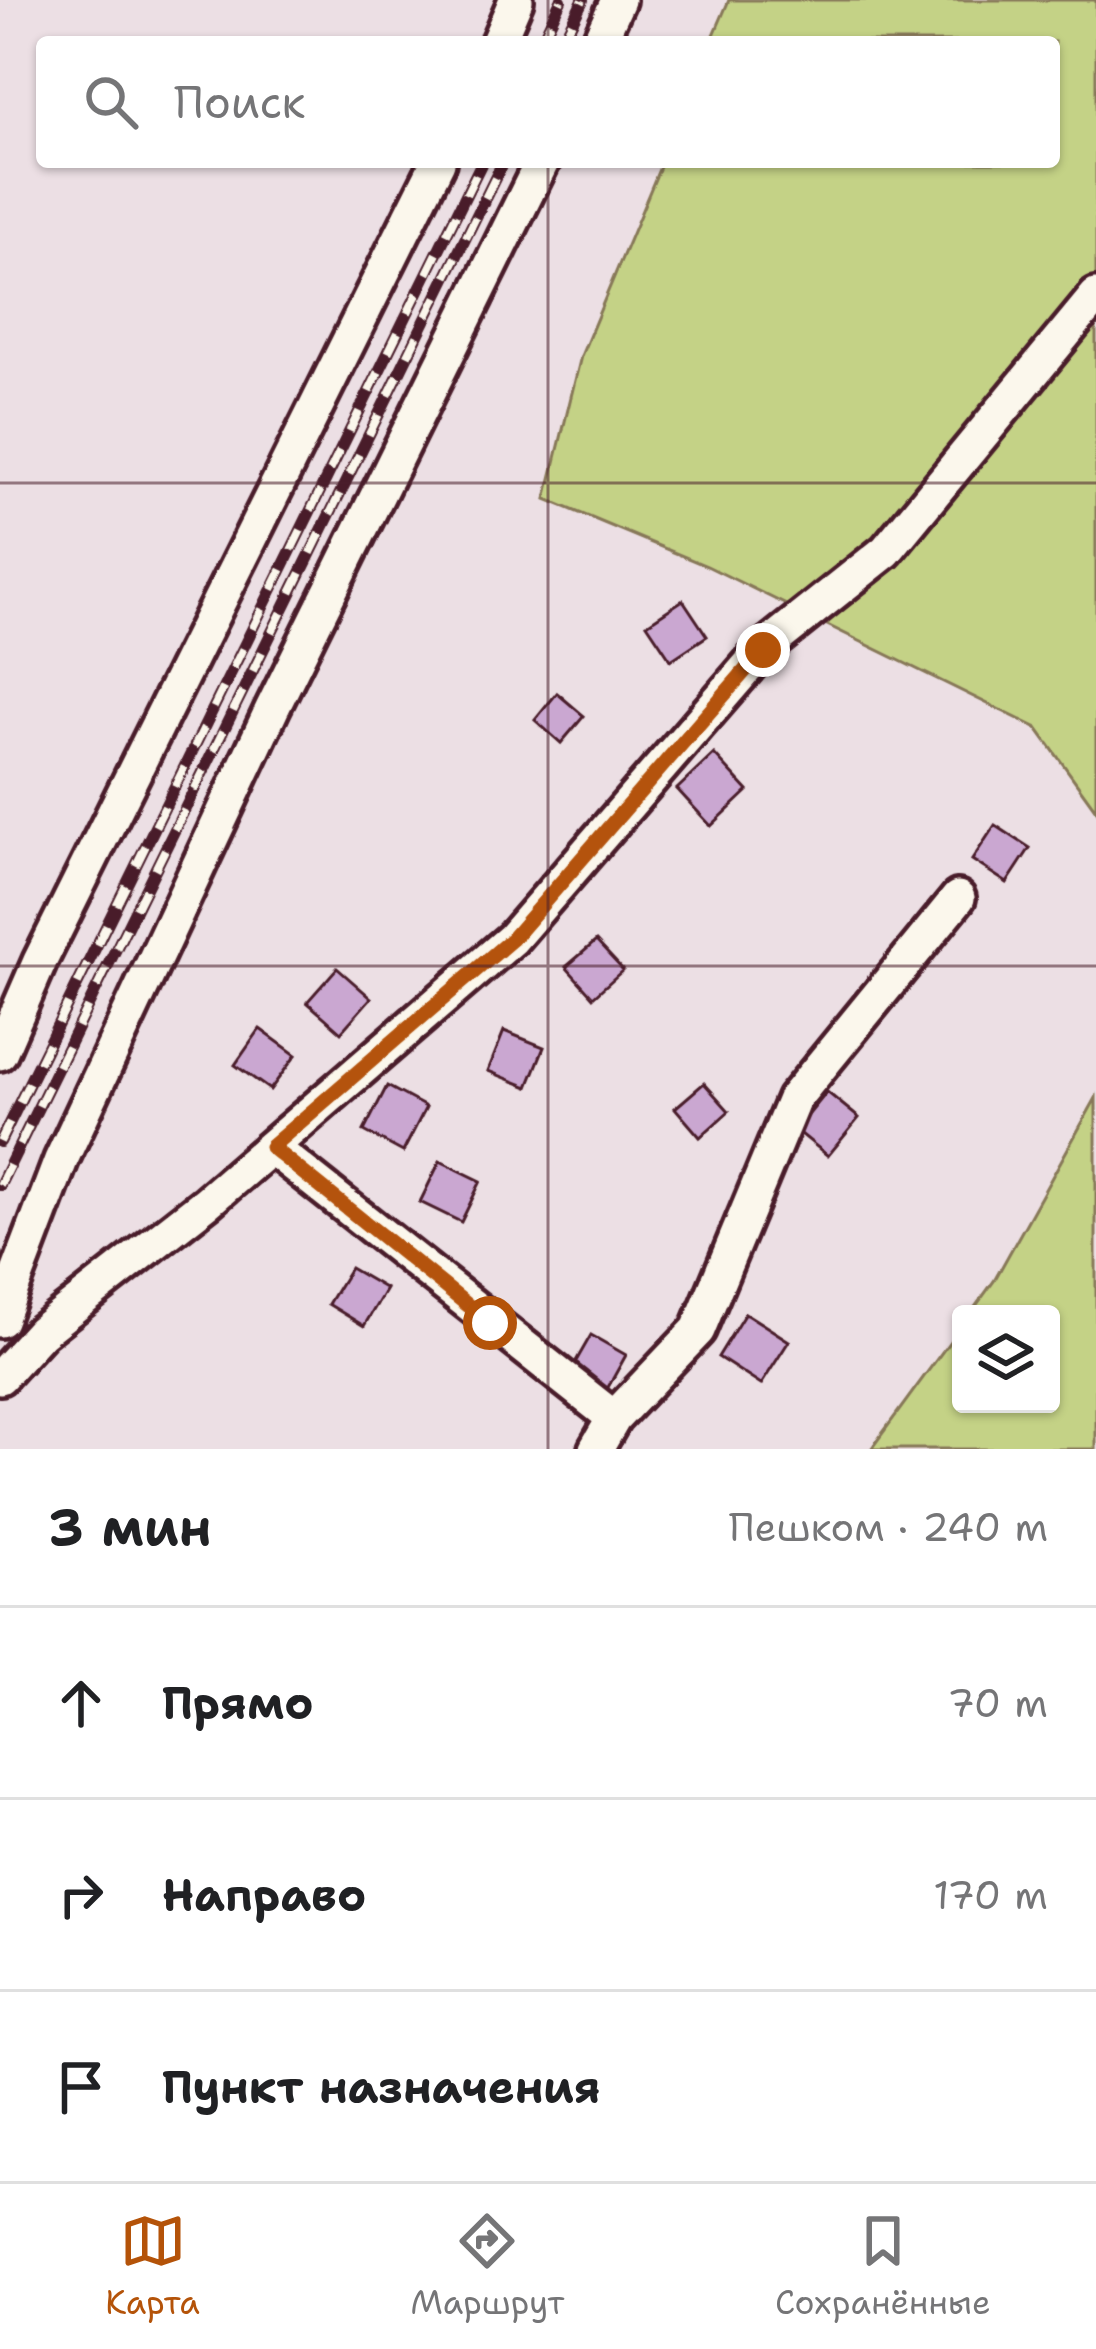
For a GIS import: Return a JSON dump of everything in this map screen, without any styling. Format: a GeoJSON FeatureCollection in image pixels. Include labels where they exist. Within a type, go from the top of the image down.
{"type":"FeatureCollection","features":[{"type":"Feature","properties":{"kind":"street"},"geometry":{"type":"LineString","coordinates":[[501,36],[516,0]]}},
{"type":"Feature","properties":{"kind":"street"},"geometry":{"type":"LineString","coordinates":[[602,36],[618,0]]}},
{"type":"Feature","properties":{"kind":"street"},"geometry":{"type":"LineString","coordinates":[[0,1053],[40,961],[435,168]]}},
{"type":"Feature","properties":{"kind":"street"},"geometry":{"type":"LineString","coordinates":[[0,1320],[62,1160],[232,794],[539,168]]}},
{"type":"Feature","properties":{"kind":"street"},"geometry":{"type":"LineString","coordinates":[[0,1377],[40,1332],[207,1202],[512,939],[763,650],[886,551],[1096,296]]}},
{"type":"Feature","properties":{"kind":"street"},"geometry":{"type":"LineString","coordinates":[[596,1449],[614,1418],[698,1330],[794,1099],[958,898]]}},
{"type":"Feature","properties":{"kind":"street"},"geometry":{"type":"LineString","coordinates":[[0,992],[40,961]]}},
{"type":"Feature","properties":{"kind":"street"},"geometry":{"type":"LineString","coordinates":[[271,1147],[614,1418]]}},
{"type":"Feature","properties":{"kind":"green space"},"geometry":{"type":"Polygon","coordinates":[[[729,0],[1096,0],[1096,810],[1037,728],[707,566],[546,499],[581,356],[659,168],[1060,168],[1060,36],[714,36],[729,0]]]}},
{"type":"Feature","properties":{"kind":"green space"},"geometry":{"type":"Polygon","coordinates":[[[1096,1098],[1096,1449],[871,1449],[952,1338],[952,1413],[1060,1413],[1060,1305],[977,1305],[1096,1098]]]}},
{"type":"Feature","properties":{"kind":"building"},"geometry":{"type":"Polygon","coordinates":[[[683,600],[707,636],[671,660],[647,624],[683,600]]]}},
{"type":"Feature","properties":{"kind":"building"},"geometry":{"type":"Polygon","coordinates":[[[557,693],[584,716],[561,743],[535,720],[557,693]]]}},
{"type":"Feature","properties":{"kind":"building"},"geometry":{"type":"Polygon","coordinates":[[[714,754],[748,791],[711,826],[677,789],[714,754]]]}},
{"type":"Feature","properties":{"kind":"building"},"geometry":{"type":"Polygon","coordinates":[[[995,825],[1030,848],[1007,883],[972,860],[995,825]]]}},
{"type":"Feature","properties":{"kind":"building"},"geometry":{"type":"Polygon","coordinates":[[[596,941],[623,970],[593,997],[566,967],[596,941]]]}},
{"type":"Feature","properties":{"kind":"building"},"geometry":{"type":"Polygon","coordinates":[[[337,968],[371,998],[341,1032],[307,1002],[337,968]]]}},
{"type":"Feature","properties":{"kind":"building"},"geometry":{"type":"Polygon","coordinates":[[[260,1029],[296,1055],[270,1090],[235,1065],[260,1029]]]}},
{"type":"Feature","properties":{"kind":"building"},"geometry":{"type":"Polygon","coordinates":[[[504,1031],[544,1047],[528,1087],[488,1071],[504,1031]]]}},
{"type":"Feature","properties":{"kind":"building"},"geometry":{"type":"Polygon","coordinates":[[[704,1083],[729,1111],[700,1137],[675,1108],[704,1083]]]}},
{"type":"Feature","properties":{"kind":"building"},"geometry":{"type":"Polygon","coordinates":[[[387,1086],[426,1107],[403,1152],[364,1131],[387,1086]]]}},
{"type":"Feature","properties":{"kind":"building"},"geometry":{"type":"Polygon","coordinates":[[[827,1092],[859,1118],[828,1156],[796,1130],[827,1092]]]}},
{"type":"Feature","properties":{"kind":"building"},"geometry":{"type":"Polygon","coordinates":[[[440,1161],[481,1181],[461,1222],[420,1202],[440,1161]]]}},
{"type":"Feature","properties":{"kind":"building"},"geometry":{"type":"Polygon","coordinates":[[[350,1268],[386,1289],[364,1326],[328,1304],[350,1268]]]}},
{"type":"Feature","properties":{"kind":"building"},"geometry":{"type":"Polygon","coordinates":[[[745,1313],[789,1341],[761,1385],[718,1357],[745,1313]]]}},
{"type":"Feature","properties":{"kind":"building"},"geometry":{"type":"Polygon","coordinates":[[[591,1335],[626,1355],[606,1391],[571,1370],[591,1335]]]}},
{"type":"Feature","properties":{"kind":"railway"},"geometry":{"type":"LineString","coordinates":[[544,36],[561,0]]}},
{"type":"Feature","properties":{"kind":"railway"},"geometry":{"type":"LineString","coordinates":[[565,36],[583,0]]}},
{"type":"Feature","properties":{"kind":"railway"},"geometry":{"type":"LineString","coordinates":[[0,1142],[479,168]]}},
{"type":"Feature","properties":{"kind":"railway"},"geometry":{"type":"LineString","coordinates":[[0,1185],[500,168]]}},
{"type":"Feature","properties":{"kind":"route"},"geometry":{"type":"LineString","coordinates":[[490,1323],[271,1147],[512,939],[763,650]]}}]}
